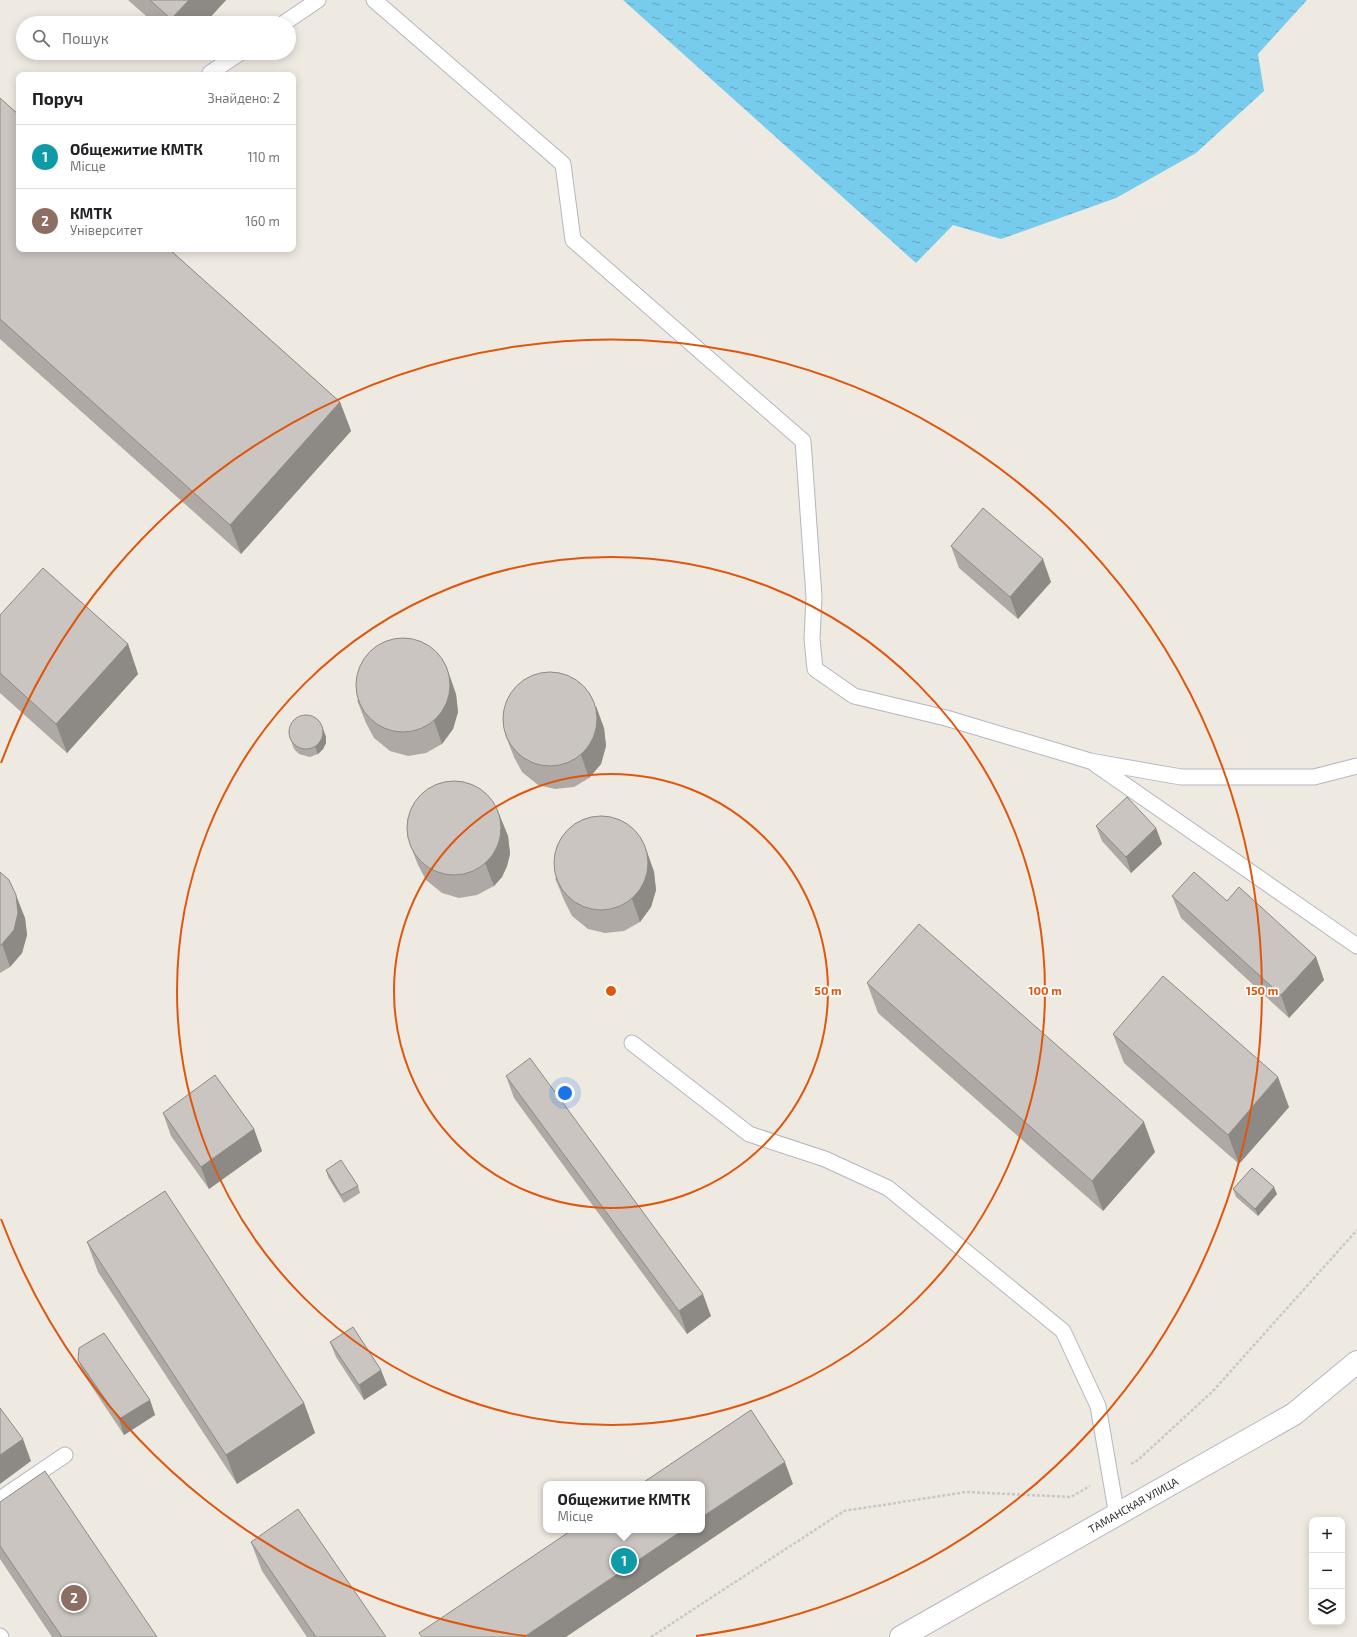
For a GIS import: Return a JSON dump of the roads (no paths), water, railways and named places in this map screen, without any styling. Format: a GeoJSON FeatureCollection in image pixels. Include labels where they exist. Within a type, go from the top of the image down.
{"type":"FeatureCollection","features":[{"type":"Feature","properties":{"kind":"street","name":"ТАМАНСКАЯ УЛИЦА"},"geometry":{"type":"LineString","coordinates":[[901,1637],[1117,1516],[1294,1414],[1357,1362]]}},
{"type":"Feature","properties":{"kind":"lane"},"geometry":{"type":"LineString","coordinates":[[374,0],[563,164],[573,240],[803,441],[814,597],[812,639],[815,669],[854,696],[946,718],[1090,761],[1181,777],[1314,777],[1357,766]]}},
{"type":"Feature","properties":{"kind":"lane"},"geometry":{"type":"LineString","coordinates":[[294,16],[314,1]]}},
{"type":"Feature","properties":{"kind":"lane"},"geometry":{"type":"LineString","coordinates":[[212,72],[230,60]]}},
{"type":"Feature","properties":{"kind":"lane"},"geometry":{"type":"LineString","coordinates":[[1090,761],[1357,946]]}},
{"type":"Feature","properties":{"kind":"lane"},"geometry":{"type":"LineString","coordinates":[[632,1043],[749,1134],[825,1158],[888,1188],[1063,1331],[1098,1406],[1117,1516]]}},
{"type":"Feature","properties":{"kind":"lane"},"geometry":{"type":"LineString","coordinates":[[0,1499],[65,1455]]}},
{"type":"Feature","properties":{"kind":"water"},"geometry":{"type":"Polygon","coordinates":[[[623,0],[1307,0],[1258,54],[1264,91],[1196,153],[1116,198],[1001,239],[953,225],[916,263],[623,0]]]}},
{"type":"Feature","properties":{"kind":"place","name":"Общежитие КМТК"},"geometry":{"type":"Point","coordinates":[624,1561]}},
{"type":"Feature","properties":{"kind":"place","name":"КМТК"},"geometry":{"type":"Point","coordinates":[74,1598]}}]}
